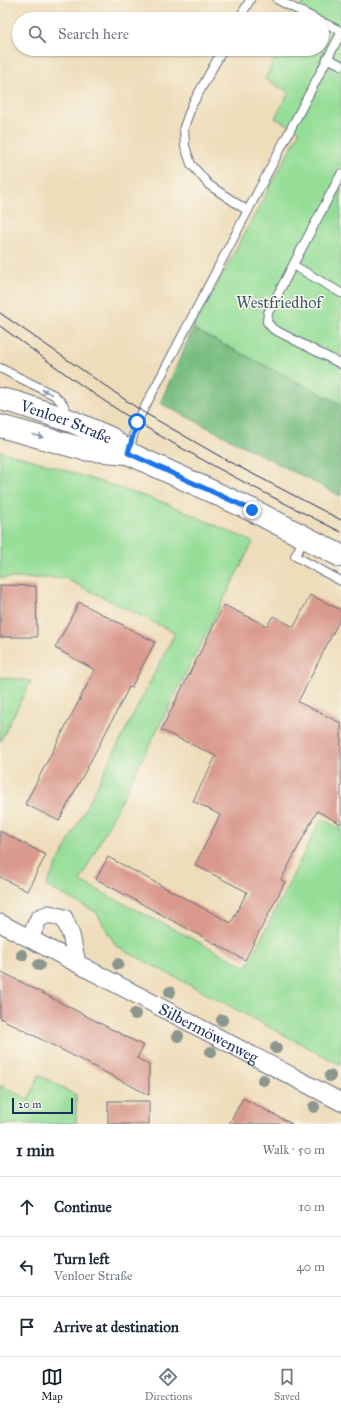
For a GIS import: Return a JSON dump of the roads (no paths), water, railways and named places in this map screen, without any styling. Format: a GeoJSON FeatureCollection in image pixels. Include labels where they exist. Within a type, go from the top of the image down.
{"type":"FeatureCollection","features":[{"type":"Feature","properties":{"kind":"main road","name":"Venloer Straße"},"geometry":{"type":"LineString","coordinates":[[0,399],[18,403],[71,421],[110,438],[128,453],[252,510],[341,556]]}},
{"type":"Feature","properties":{"kind":"main road","name":"Venloer Straße"},"geometry":{"type":"LineString","coordinates":[[0,426],[83,449],[128,453]]}},
{"type":"Feature","properties":{"kind":"street"},"geometry":{"type":"LineString","coordinates":[[30,938],[40,918],[49,914],[64,918],[71,935],[77,963]]}},
{"type":"Feature","properties":{"kind":"street","name":"Silbermöwenweg"},"geometry":{"type":"LineString","coordinates":[[0,923],[341,1102]]}},
{"type":"Feature","properties":{"kind":"lane"},"geometry":{"type":"LineString","coordinates":[[243,12],[250,0]]}},
{"type":"Feature","properties":{"kind":"lane"},"geometry":{"type":"LineString","coordinates":[[278,0],[302,12]]}},
{"type":"Feature","properties":{"kind":"lane"},"geometry":{"type":"LineString","coordinates":[[329,26],[341,32],[329,54]]}},
{"type":"Feature","properties":{"kind":"lane"},"geometry":{"type":"LineString","coordinates":[[219,56],[192,105],[184,128],[185,146],[191,164],[209,185],[248,211]]}},
{"type":"Feature","properties":{"kind":"lane"},"geometry":{"type":"LineString","coordinates":[[128,453],[137,422],[327,58],[341,65]]}},
{"type":"Feature","properties":{"kind":"lane"},"geometry":{"type":"LineString","coordinates":[[341,174],[268,313],[267,322],[273,329],[341,364]]}},
{"type":"Feature","properties":{"kind":"lane"},"geometry":{"type":"LineString","coordinates":[[293,265],[341,293]]}},
{"type":"Feature","properties":{"kind":"lane"},"geometry":{"type":"LineString","coordinates":[[0,368],[54,395],[63,404],[71,421]]}},
{"type":"Feature","properties":{"kind":"lane"},"geometry":{"type":"LineString","coordinates":[[305,537],[295,556],[341,581]]}},
{"type":"Feature","properties":{"kind":"tram line"},"geometry":{"type":"LineString","coordinates":[[0,313],[143,412],[228,461],[341,520]]}},
{"type":"Feature","properties":{"kind":"tram line"},"geometry":{"type":"LineString","coordinates":[[0,326],[85,388],[137,422],[212,465],[341,532]]}},
{"type":"Feature","properties":{"kind":"park label","name":"Westfriedhof"},"geometry":{"type":"Point","coordinates":[279,302]}}]}
